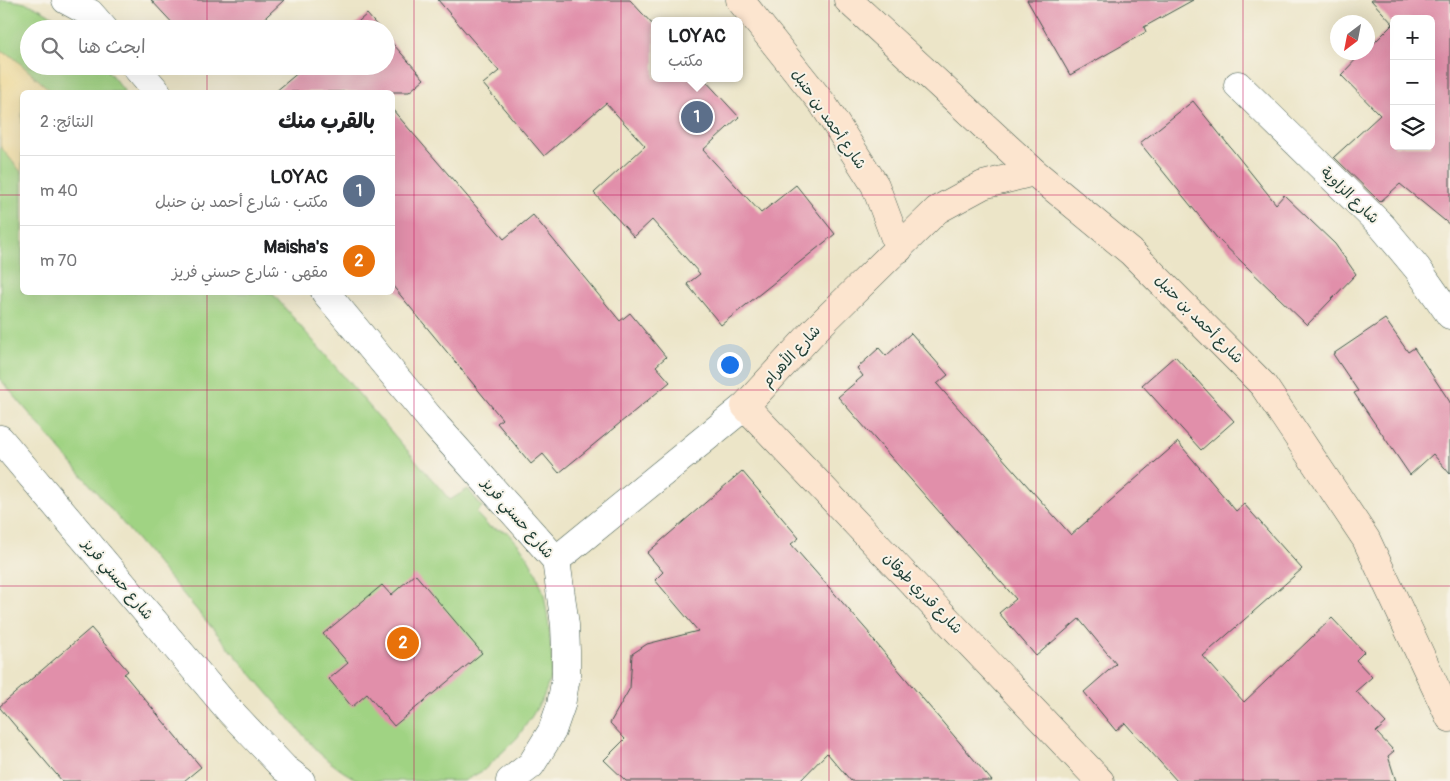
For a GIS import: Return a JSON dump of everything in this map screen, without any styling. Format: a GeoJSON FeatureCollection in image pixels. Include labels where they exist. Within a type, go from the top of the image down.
{"type":"FeatureCollection","features":[{"type":"Feature","properties":{"kind":"street"},"geometry":{"type":"LineString","coordinates":[[66,0],[99,14]]}},
{"type":"Feature","properties":{"kind":"street","name":"شارع أحمد بن حنبل"},"geometry":{"type":"LineString","coordinates":[[740,0],[823,104],[875,185],[899,249]]}},
{"type":"Feature","properties":{"kind":"street","name":"شارع أحمد بن حنبل"},"geometry":{"type":"LineString","coordinates":[[848,0],[1034,172],[1131,252],[1263,384],[1366,539],[1450,718]]}},
{"type":"Feature","properties":{"kind":"street"},"geometry":{"type":"LineString","coordinates":[[143,75],[155,90]]}},
{"type":"Feature","properties":{"kind":"street","name":"شارع الزاوية"},"geometry":{"type":"LineString","coordinates":[[1238,85],[1382,226],[1418,268],[1450,314]]}},
{"type":"Feature","properties":{"kind":"street","name":"شارع الأهرام"},"geometry":{"type":"LineString","coordinates":[[556,560],[745,406],[815,330],[937,210],[983,185],[1034,172]]}},
{"type":"Feature","properties":{"kind":"street","name":"شارع حسني فريز"},"geometry":{"type":"LineString","coordinates":[[327,295],[437,427],[556,560],[565,625],[566,677],[560,705],[540,773],[510,781]]}},
{"type":"Feature","properties":{"kind":"street","name":"شارع قدري طوقان"},"geometry":{"type":"LineString","coordinates":[[745,406],[1100,781]]}},
{"type":"Feature","properties":{"kind":"street","name":"شارع حسني فريز"},"geometry":{"type":"LineString","coordinates":[[0,438],[285,777]]}},
{"type":"Feature","properties":{"kind":"green space"},"geometry":{"type":"Polygon","coordinates":[[[0,0],[29,4],[57,20],[20,20],[20,75],[111,75],[123,90],[20,90],[20,295],[274,295],[450,500],[468,489],[482,507],[476,513],[489,527],[508,532],[524,551],[536,572],[544,594],[549,626],[552,664],[550,679],[543,698],[517,738],[484,770],[464,781],[360,781],[327,760],[317,751],[0,379],[0,0]]]}},
{"type":"Feature","properties":{"kind":"sand"},"geometry":{"type":"Polygon","coordinates":[[[0,51],[13,57],[20,63],[20,75],[33,75],[50,90],[20,90],[20,171],[0,146],[0,51]]]}},
{"type":"Feature","properties":{"kind":"building"},"geometry":{"type":"Polygon","coordinates":[[[151,0],[284,0],[263,20],[170,20],[151,0]]]}},
{"type":"Feature","properties":{"kind":"building"},"geometry":{"type":"Polygon","coordinates":[[[438,0],[630,0],[651,23],[651,82],[707,82],[739,117],[703,150],[761,213],[796,185],[835,234],[721,325],[687,284],[700,274],[652,220],[634,237],[594,193],[645,146],[606,103],[544,156],[483,84],[499,71],[438,0]]]}},
{"type":"Feature","properties":{"kind":"building"},"geometry":{"type":"Polygon","coordinates":[[[1027,0],[1193,0],[1144,27],[1146,32],[1070,75],[1027,0]]]}},
{"type":"Feature","properties":{"kind":"building"},"geometry":{"type":"Polygon","coordinates":[[[1371,0],[1450,0],[1450,225],[1400,184],[1380,202],[1334,157],[1380,115],[1341,75],[1355,60],[1375,60],[1375,42],[1390,27],[1390,150],[1435,150],[1435,15],[1390,15],[1390,21],[1371,0]]]}},
{"type":"Feature","properties":{"kind":"building"},"geometry":{"type":"Polygon","coordinates":[[[367,14],[372,20],[360,20],[367,14]]]}},
{"type":"Feature","properties":{"kind":"building"},"geometry":{"type":"Polygon","coordinates":[[[395,46],[424,79],[409,92],[395,92],[395,90],[277,90],[295,75],[395,75],[395,46]]]}},
{"type":"Feature","properties":{"kind":"building"},"geometry":{"type":"Polygon","coordinates":[[[1193,101],[1276,204],[1284,195],[1335,244],[1356,274],[1307,325],[1217,238],[1140,143],[1193,101]]]}},
{"type":"Feature","properties":{"kind":"building"},"geometry":{"type":"Polygon","coordinates":[[[395,112],[504,239],[533,215],[620,321],[630,313],[666,357],[656,366],[670,382],[559,473],[543,454],[531,464],[497,423],[502,419],[395,289],[395,112]]]}},
{"type":"Feature","properties":{"kind":"building"},"geometry":{"type":"Polygon","coordinates":[[[1385,319],[1408,352],[1414,348],[1450,402],[1450,474],[1433,454],[1410,475],[1354,393],[1358,391],[1333,354],[1385,319]]]}},
{"type":"Feature","properties":{"kind":"building"},"geometry":{"type":"Polygon","coordinates":[[[911,333],[948,375],[937,384],[1071,535],[1178,442],[1236,511],[1244,504],[1302,569],[1203,656],[1244,702],[1332,618],[1364,652],[1356,660],[1372,677],[1356,691],[1386,723],[1376,732],[1394,751],[1388,756],[1396,781],[1177,781],[1125,723],[1116,731],[1084,692],[1116,664],[1079,619],[1036,656],[999,613],[1016,599],[838,397],[863,376],[857,368],[879,348],[886,356],[911,333]]]}},
{"type":"Feature","properties":{"kind":"building"},"geometry":{"type":"Polygon","coordinates":[[[1175,356],[1234,421],[1201,450],[1142,385],[1175,356]]]}},
{"type":"Feature","properties":{"kind":"building"},"geometry":{"type":"Polygon","coordinates":[[[742,471],[799,538],[791,544],[871,635],[992,781],[851,781],[827,753],[800,781],[626,781],[604,760],[625,739],[610,723],[630,688],[632,654],[647,644],[698,631],[655,580],[663,572],[647,553],[742,471]]]}},
{"type":"Feature","properties":{"kind":"building"},"geometry":{"type":"Polygon","coordinates":[[[415,574],[482,653],[394,726],[367,694],[352,707],[329,679],[348,663],[323,634],[382,585],[391,595],[415,574]]]}},
{"type":"Feature","properties":{"kind":"building"},"geometry":{"type":"Polygon","coordinates":[[[91,628],[128,671],[124,674],[201,767],[184,781],[62,781],[0,708],[0,706],[91,628]]]}},
{"type":"Feature","properties":{"kind":"place","name":"LOYAC"},"geometry":{"type":"Point","coordinates":[697,117]}},
{"type":"Feature","properties":{"kind":"place","name":"Maisha's"},"geometry":{"type":"Point","coordinates":[403,643]}}]}
